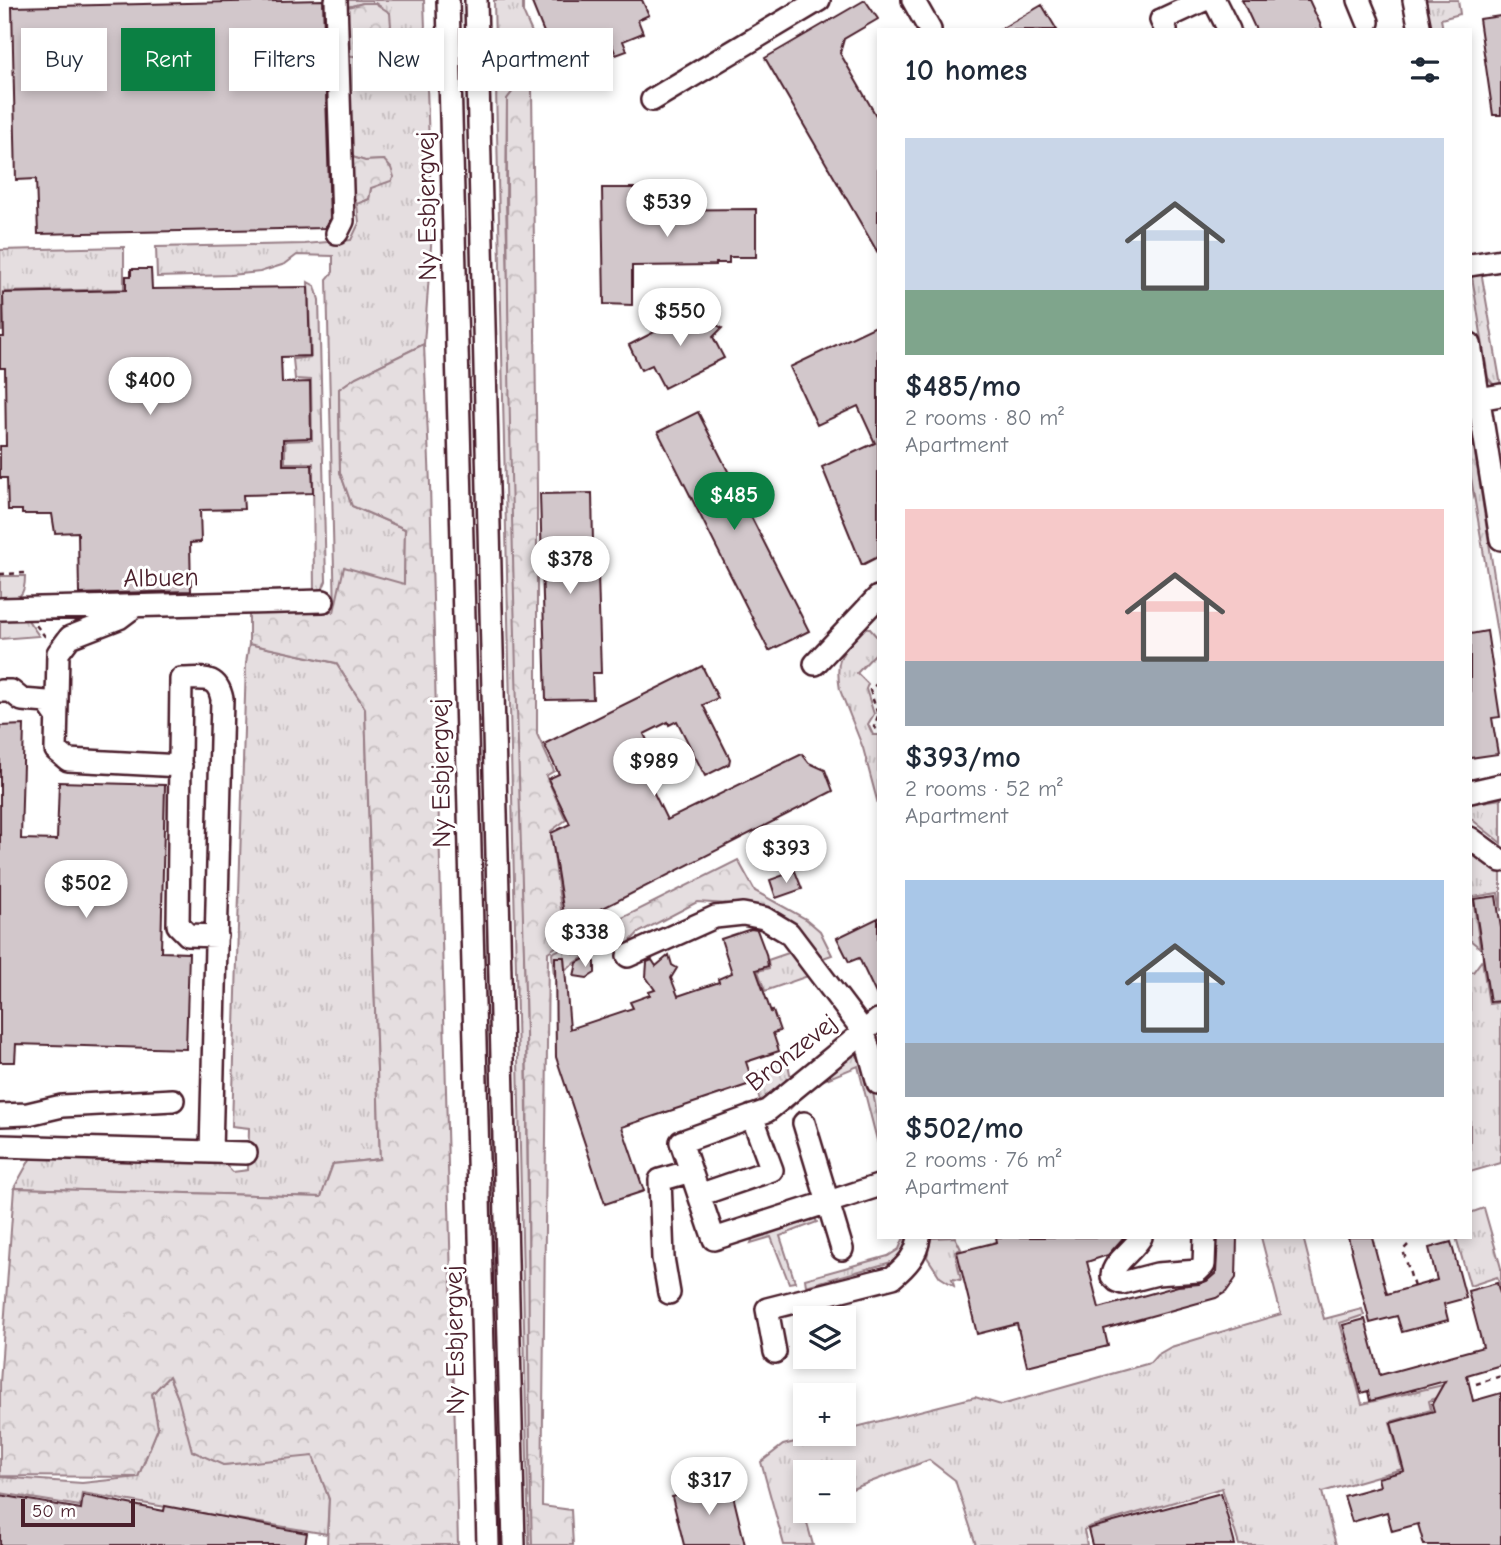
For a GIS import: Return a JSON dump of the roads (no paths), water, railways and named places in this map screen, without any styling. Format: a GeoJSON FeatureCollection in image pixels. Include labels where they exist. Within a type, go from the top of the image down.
{"type":"FeatureCollection","features":[{"type":"Feature","properties":{"kind":"street"},"geometry":{"type":"LineString","coordinates":[[336,0],[343,221],[337,233]]}},
{"type":"Feature","properties":{"kind":"street","name":"Ny Esbjergvej"},"geometry":{"type":"LineString","coordinates":[[448,0],[488,1545]]}},
{"type":"Feature","properties":{"kind":"street","name":"Ny Esbjergvej"},"geometry":{"type":"LineString","coordinates":[[476,0],[514,1545]]}},
{"type":"Feature","properties":{"kind":"street"},"geometry":{"type":"LineString","coordinates":[[652,100],[820,0]]}},
{"type":"Feature","properties":{"kind":"street"},"geometry":{"type":"LineString","coordinates":[[912,0],[929,28]]}},
{"type":"Feature","properties":{"kind":"street"},"geometry":{"type":"LineString","coordinates":[[1165,28],[1161,20],[1204,0]]}},
{"type":"Feature","properties":{"kind":"street"},"geometry":{"type":"LineString","coordinates":[[1214,0],[1228,28]]}},
{"type":"Feature","properties":{"kind":"street"},"geometry":{"type":"LineString","coordinates":[[1359,0],[1368,22]]}},
{"type":"Feature","properties":{"kind":"street"},"geometry":{"type":"LineString","coordinates":[[1413,0],[1420,28]]}},
{"type":"Feature","properties":{"kind":"street"},"geometry":{"type":"LineString","coordinates":[[1472,265],[1501,260]]}},
{"type":"Feature","properties":{"kind":"street"},"geometry":{"type":"LineString","coordinates":[[1472,357],[1501,539]]}},
{"type":"Feature","properties":{"kind":"street"},"geometry":{"type":"LineString","coordinates":[[1479,399],[1501,395]]}},
{"type":"Feature","properties":{"kind":"street"},"geometry":{"type":"LineString","coordinates":[[815,664],[877,598]]}},
{"type":"Feature","properties":{"kind":"street","name":"Albuen"},"geometry":{"type":"LineString","coordinates":[[0,609],[323,601]]}},
{"type":"Feature","properties":{"kind":"street"},"geometry":{"type":"LineString","coordinates":[[135,606],[119,618],[70,637],[58,653],[56,750],[68,760],[181,766]]}},
{"type":"Feature","properties":{"kind":"street"},"geometry":{"type":"LineString","coordinates":[[211,1152],[222,699],[220,687],[211,680],[181,679],[178,925],[188,935],[216,936]]}},
{"type":"Feature","properties":{"kind":"street"},"geometry":{"type":"LineString","coordinates":[[0,691],[11,691],[22,700],[47,702],[56,715]]}},
{"type":"Feature","properties":{"kind":"street"},"geometry":{"type":"LineString","coordinates":[[1472,792],[1501,785]]}},
{"type":"Feature","properties":{"kind":"street"},"geometry":{"type":"LineString","coordinates":[[1472,839],[1501,861]]}},
{"type":"Feature","properties":{"kind":"street"},"geometry":{"type":"LineString","coordinates":[[628,956],[715,917],[743,914],[764,918],[789,933],[871,1026]]}},
{"type":"Feature","properties":{"kind":"street","name":"Bronzevej"},"geometry":{"type":"LineString","coordinates":[[871,1026],[877,1075]]}},
{"type":"Feature","properties":{"kind":"street","name":"Bronzevej"},"geometry":{"type":"LineString","coordinates":[[691,1171],[681,1142],[767,1111],[871,1026]]}},
{"type":"Feature","properties":{"kind":"street"},"geometry":{"type":"LineString","coordinates":[[0,1115],[28,1114],[62,1106],[173,1100]]}},
{"type":"Feature","properties":{"kind":"street"},"geometry":{"type":"LineString","coordinates":[[699,1195],[772,1170],[752,1116]]}},
{"type":"Feature","properties":{"kind":"street"},"geometry":{"type":"LineString","coordinates":[[804,1123],[842,1249]]}},
{"type":"Feature","properties":{"kind":"street"},"geometry":{"type":"LineString","coordinates":[[0,1146],[246,1153]]}},
{"type":"Feature","properties":{"kind":"street"},"geometry":{"type":"LineString","coordinates":[[669,1293],[663,1258],[660,1180],[691,1171],[713,1239],[877,1186]]}},
{"type":"Feature","properties":{"kind":"street"},"geometry":{"type":"LineString","coordinates":[[775,1352],[767,1309],[893,1277],[908,1264],[918,1247],[919,1239]]}},
{"type":"Feature","properties":{"kind":"street"},"geometry":{"type":"LineString","coordinates":[[1141,1239],[1133,1251],[1112,1270],[1112,1276],[1117,1282],[1157,1274],[1198,1272],[1204,1265],[1205,1239]]}}]}
